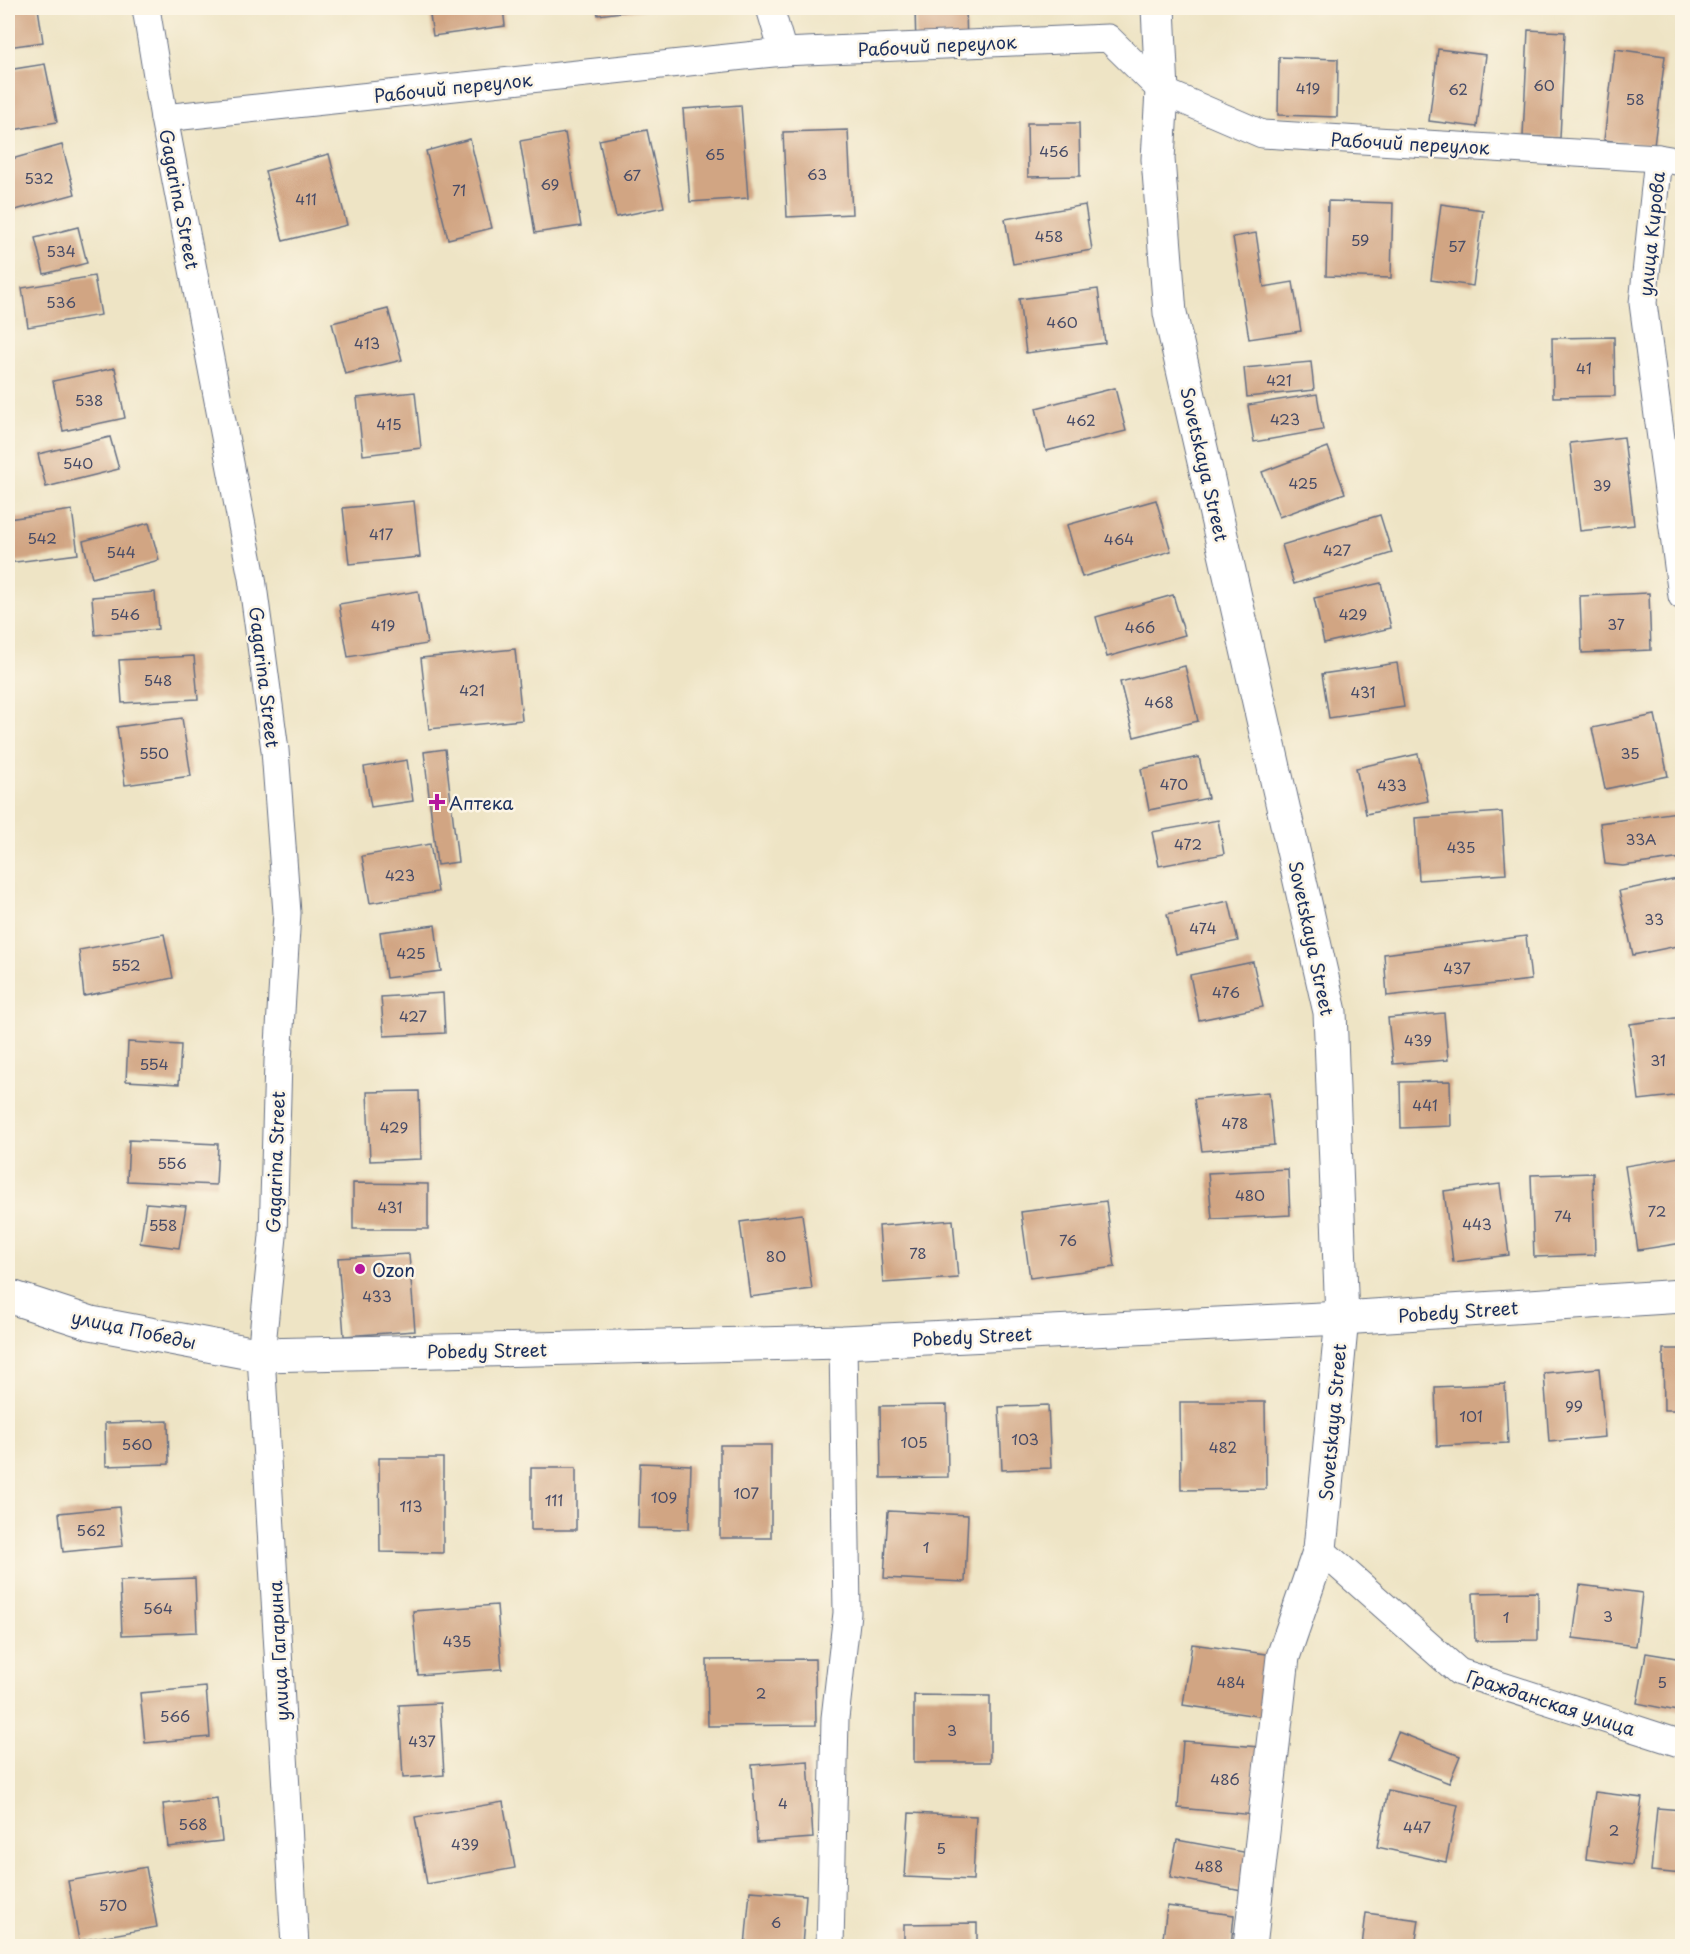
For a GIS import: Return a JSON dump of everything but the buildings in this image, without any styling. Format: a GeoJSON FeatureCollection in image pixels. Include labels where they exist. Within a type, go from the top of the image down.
{"type":"FeatureCollection","features":[{"type":"Feature","properties":{"kind":"street","name":"Gagarina Street"},"geometry":{"type":"LineString","coordinates":[[146,8],[164,118],[252,578],[275,750],[287,913],[278,1061],[273,1236],[261,1355]]}},
{"type":"Feature","properties":{"kind":"street"},"geometry":{"type":"LineString","coordinates":[[770,8],[783,52]]}},
{"type":"Feature","properties":{"kind":"street","name":"Sovetskaya Street"},"geometry":{"type":"LineString","coordinates":[[1158,8],[1162,92],[1158,159],[1170,313],[1330,1012],[1342,1318],[1320,1549],[1283,1658],[1250,1947]]}},
{"type":"Feature","properties":{"kind":"street","name":"Рабочий переулок"},"geometry":{"type":"LineString","coordinates":[[164,118],[783,52],[1108,38],[1162,92],[1262,134],[1670,160]]}},
{"type":"Feature","properties":{"kind":"street","name":"улица Кирова"},"geometry":{"type":"LineString","coordinates":[[1670,160],[1643,303],[1683,596]]}},
{"type":"Feature","properties":{"kind":"street","name":"улица Победы"},"geometry":{"type":"LineString","coordinates":[[8,1296],[91,1323],[261,1355]]}},
{"type":"Feature","properties":{"kind":"street","name":"Pobedy Street"},"geometry":{"type":"LineString","coordinates":[[261,1355],[843,1342],[1342,1318],[1683,1296]]}},
{"type":"Feature","properties":{"kind":"street"},"geometry":{"type":"LineString","coordinates":[[830,1947],[835,1718],[847,1613],[843,1342]]}},
{"type":"Feature","properties":{"kind":"street","name":"улица Гагарина"},"geometry":{"type":"LineString","coordinates":[[261,1355],[295,1947]]}},
{"type":"Feature","properties":{"kind":"street","name":"Гражданская улица"},"geometry":{"type":"LineString","coordinates":[[1320,1549],[1459,1672],[1683,1744]]}},
{"type":"Feature","properties":{"kind":"place","name":"Аптека"},"geometry":{"type":"Point","coordinates":[437,802]}},
{"type":"Feature","properties":{"kind":"place","name":"Ozon"},"geometry":{"type":"Point","coordinates":[360,1269]}}]}
